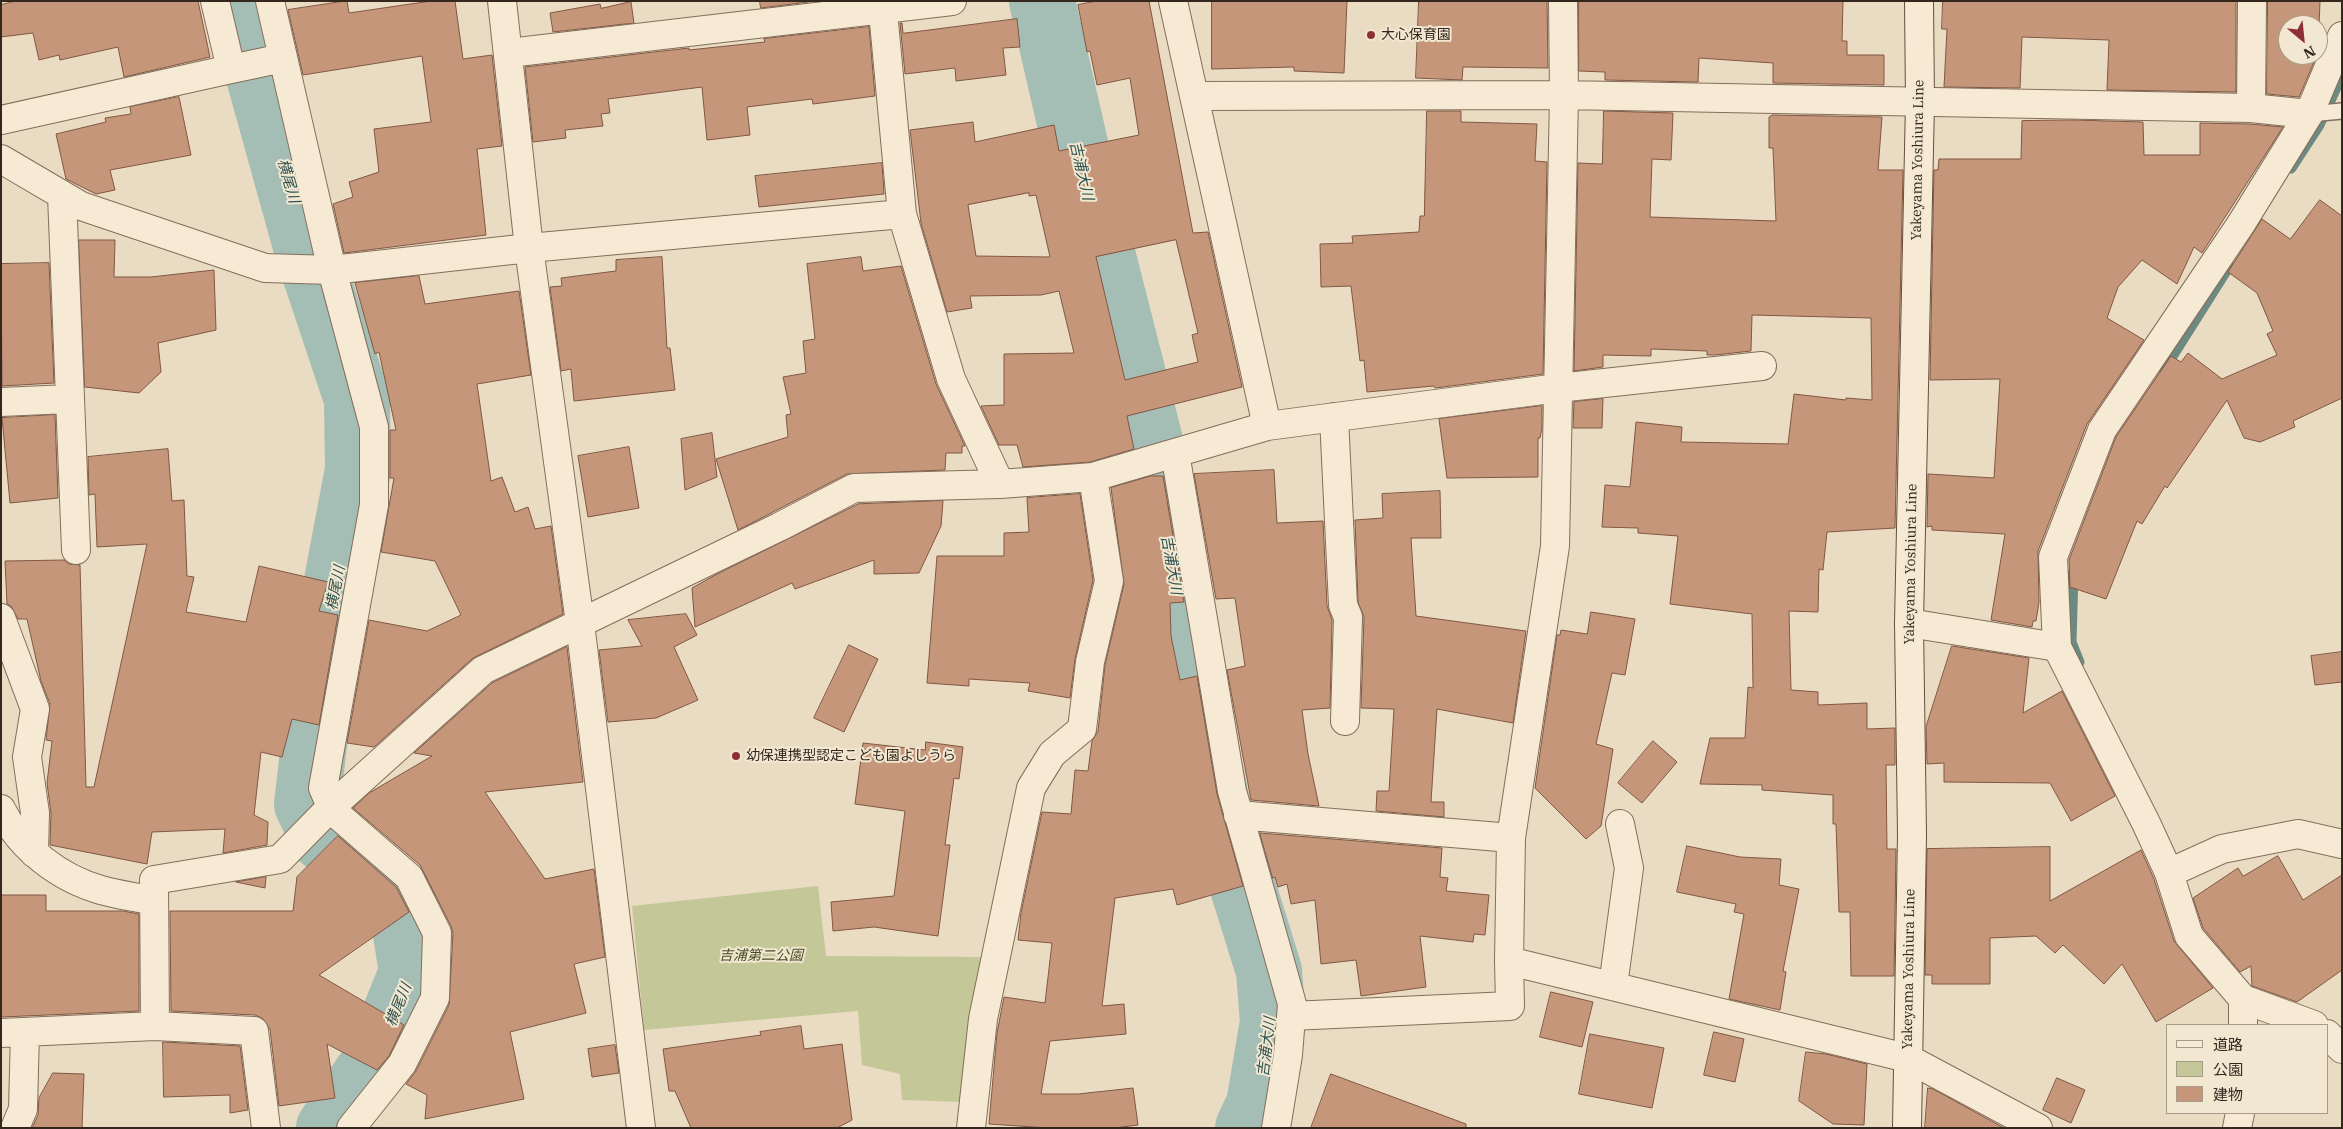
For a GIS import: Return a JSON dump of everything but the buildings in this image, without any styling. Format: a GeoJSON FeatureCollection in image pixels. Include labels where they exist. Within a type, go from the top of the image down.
{"type":"FeatureCollection","features":[{"type":"Feature","properties":{"kind":"street"},"geometry":{"type":"LineString","coordinates":[[215,1],[231,69]]}},
{"type":"Feature","properties":{"kind":"street"},"geometry":{"type":"LineString","coordinates":[[270,1],[332,270],[374,426],[374,505],[323,788],[331,807],[409,877],[437,933],[435,998],[402,1064],[351,1128]]}},
{"type":"Feature","properties":{"kind":"street"},"geometry":{"type":"LineString","coordinates":[[502,1],[529,248],[580,623],[641,1128]]}},
{"type":"Feature","properties":{"kind":"street"},"geometry":{"type":"LineString","coordinates":[[509,53],[882,4],[952,1]]}},
{"type":"Feature","properties":{"kind":"street"},"geometry":{"type":"LineString","coordinates":[[1173,1],[1267,426]]}},
{"type":"Feature","properties":{"kind":"street"},"geometry":{"type":"LineString","coordinates":[[1291,1016],[1510,1006],[1508,961],[1511,838],[1555,546],[1564,95],[1563,1]]}},
{"type":"Feature","properties":{"kind":"street","name":"Yakeyama Yoshiura Line"},"geometry":{"type":"LineString","coordinates":[[1907,1128],[1912,835],[1909,623],[1920,102],[1919,1]]}},
{"type":"Feature","properties":{"kind":"street"},"geometry":{"type":"LineString","coordinates":[[2251,108],[2252,1]]}},
{"type":"Feature","properties":{"kind":"street"},"geometry":{"type":"LineString","coordinates":[[882,4],[902,214],[951,379],[1000,484]]}},
{"type":"Feature","properties":{"kind":"street"},"geometry":{"type":"LineString","coordinates":[[2309,1024],[2243,1012],[2189,936],[2169,873],[2058,647],[2053,557],[2102,430],[2241,224],[2310,114],[2342,36]]}},
{"type":"Feature","properties":{"kind":"street"},"geometry":{"type":"LineString","coordinates":[[1,120],[283,58]]}},
{"type":"Feature","properties":{"kind":"street"},"geometry":{"type":"LineString","coordinates":[[1194,96],[1564,95],[2251,108],[2310,114]]}},
{"type":"Feature","properties":{"kind":"street"},"geometry":{"type":"LineString","coordinates":[[1,158],[81,206],[265,268],[332,270],[529,248],[902,214]]}},
{"type":"Feature","properties":{"kind":"street"},"geometry":{"type":"LineString","coordinates":[[62,195],[76,550]]}},
{"type":"Feature","properties":{"kind":"street"},"geometry":{"type":"LineString","coordinates":[[155,1026],[154,880],[280,859],[331,807],[483,670],[780,527],[854,488],[1000,484],[1093,477],[1267,426],[1558,388],[1762,366]]}},
{"type":"Feature","properties":{"kind":"street"},"geometry":{"type":"LineString","coordinates":[[1,402],[69,399]]}},
{"type":"Feature","properties":{"kind":"street"},"geometry":{"type":"LineString","coordinates":[[1334,417],[1344,605],[1348,618],[1345,721]]}},
{"type":"Feature","properties":{"kind":"street"},"geometry":{"type":"LineString","coordinates":[[1175,452],[1232,792],[1292,1004],[1288,1055],[1276,1128]]}},
{"type":"Feature","properties":{"kind":"street"},"geometry":{"type":"LineString","coordinates":[[971,1128],[983,1020],[1031,788],[1052,754],[1082,729],[1090,662],[1108,581],[1093,477]]}},
{"type":"Feature","properties":{"kind":"street"},"geometry":{"type":"LineString","coordinates":[[1,618],[35,709],[27,757],[35,813],[34,853]]}},
{"type":"Feature","properties":{"kind":"street"},"geometry":{"type":"LineString","coordinates":[[1909,623],[2058,647]]}},
{"type":"Feature","properties":{"kind":"street"},"geometry":{"type":"LineString","coordinates":[[1,809],[9,825],[34,853],[61,873],[100,890],[154,901]]}},
{"type":"Feature","properties":{"kind":"street"},"geometry":{"type":"LineString","coordinates":[[1238,815],[1511,838]]}},
{"type":"Feature","properties":{"kind":"street"},"geometry":{"type":"LineString","coordinates":[[1613,986],[1629,868],[1620,824]]}},
{"type":"Feature","properties":{"kind":"street"},"geometry":{"type":"LineString","coordinates":[[2169,873],[2222,849],[2298,834],[2342,844]]}},
{"type":"Feature","properties":{"kind":"street"},"geometry":{"type":"LineString","coordinates":[[1508,961],[1907,1058],[2038,1128]]}},
{"type":"Feature","properties":{"kind":"street"},"geometry":{"type":"LineString","coordinates":[[14,1128],[23,1109],[13,1032],[155,1026],[254,1031],[266,1128]]}},
{"type":"Feature","properties":{"kind":"street"},"geometry":{"type":"LineString","coordinates":[[2328,1035],[2342,1049]]}},
{"type":"Feature","properties":{"kind":"street"},"geometry":{"type":"LineString","coordinates":[[2237,1128],[2240,1114]]}},
{"type":"Feature","properties":{"kind":"lane"},"geometry":{"type":"LineString","coordinates":[[2310,114],[2342,111]]}},
{"type":"Feature","properties":{"kind":"green space","name":"吉浦第二公園"},"geometry":{"type":"Polygon","coordinates":[[[818,886],[826,956],[988,957],[964,1102],[902,1100],[900,1074],[862,1065],[858,1011],[644,1030],[632,906],[818,886]]]}},
{"type":"Feature","properties":{"kind":"waterway","name":"横尾川"},"geometry":{"type":"LineString","coordinates":[[238,1],[306,246],[357,399],[358,470],[327,634],[307,804],[323,838],[400,895],[412,972],[377,1059],[329,1128]]}},
{"type":"Feature","properties":{"kind":"waterway","name":"吉浦大川"},"geometry":{"type":"LineString","coordinates":[[1042,1],[1084,183],[1153,453],[1167,547],[1217,804],[1269,971],[1273,1022],[1259,1105],[1248,1128]]}},
{"type":"Feature","properties":{"kind":"waterway"},"geometry":{"type":"LineString","coordinates":[[2291,168],[2319,125],[2342,74]]}},
{"type":"Feature","properties":{"kind":"waterway"},"geometry":{"type":"LineString","coordinates":[[2164,369],[2229,266]]}},
{"type":"Feature","properties":{"kind":"waterway"},"geometry":{"type":"LineString","coordinates":[[2073,573],[2071,642],[2079,662]]}},
{"type":"Feature","properties":{"kind":"place","name":"大心保育園"},"geometry":{"type":"Point","coordinates":[1371,35]}},
{"type":"Feature","properties":{"kind":"place","name":"幼保連携型認定こども園よしうら"},"geometry":{"type":"Point","coordinates":[736,756]}}]}
